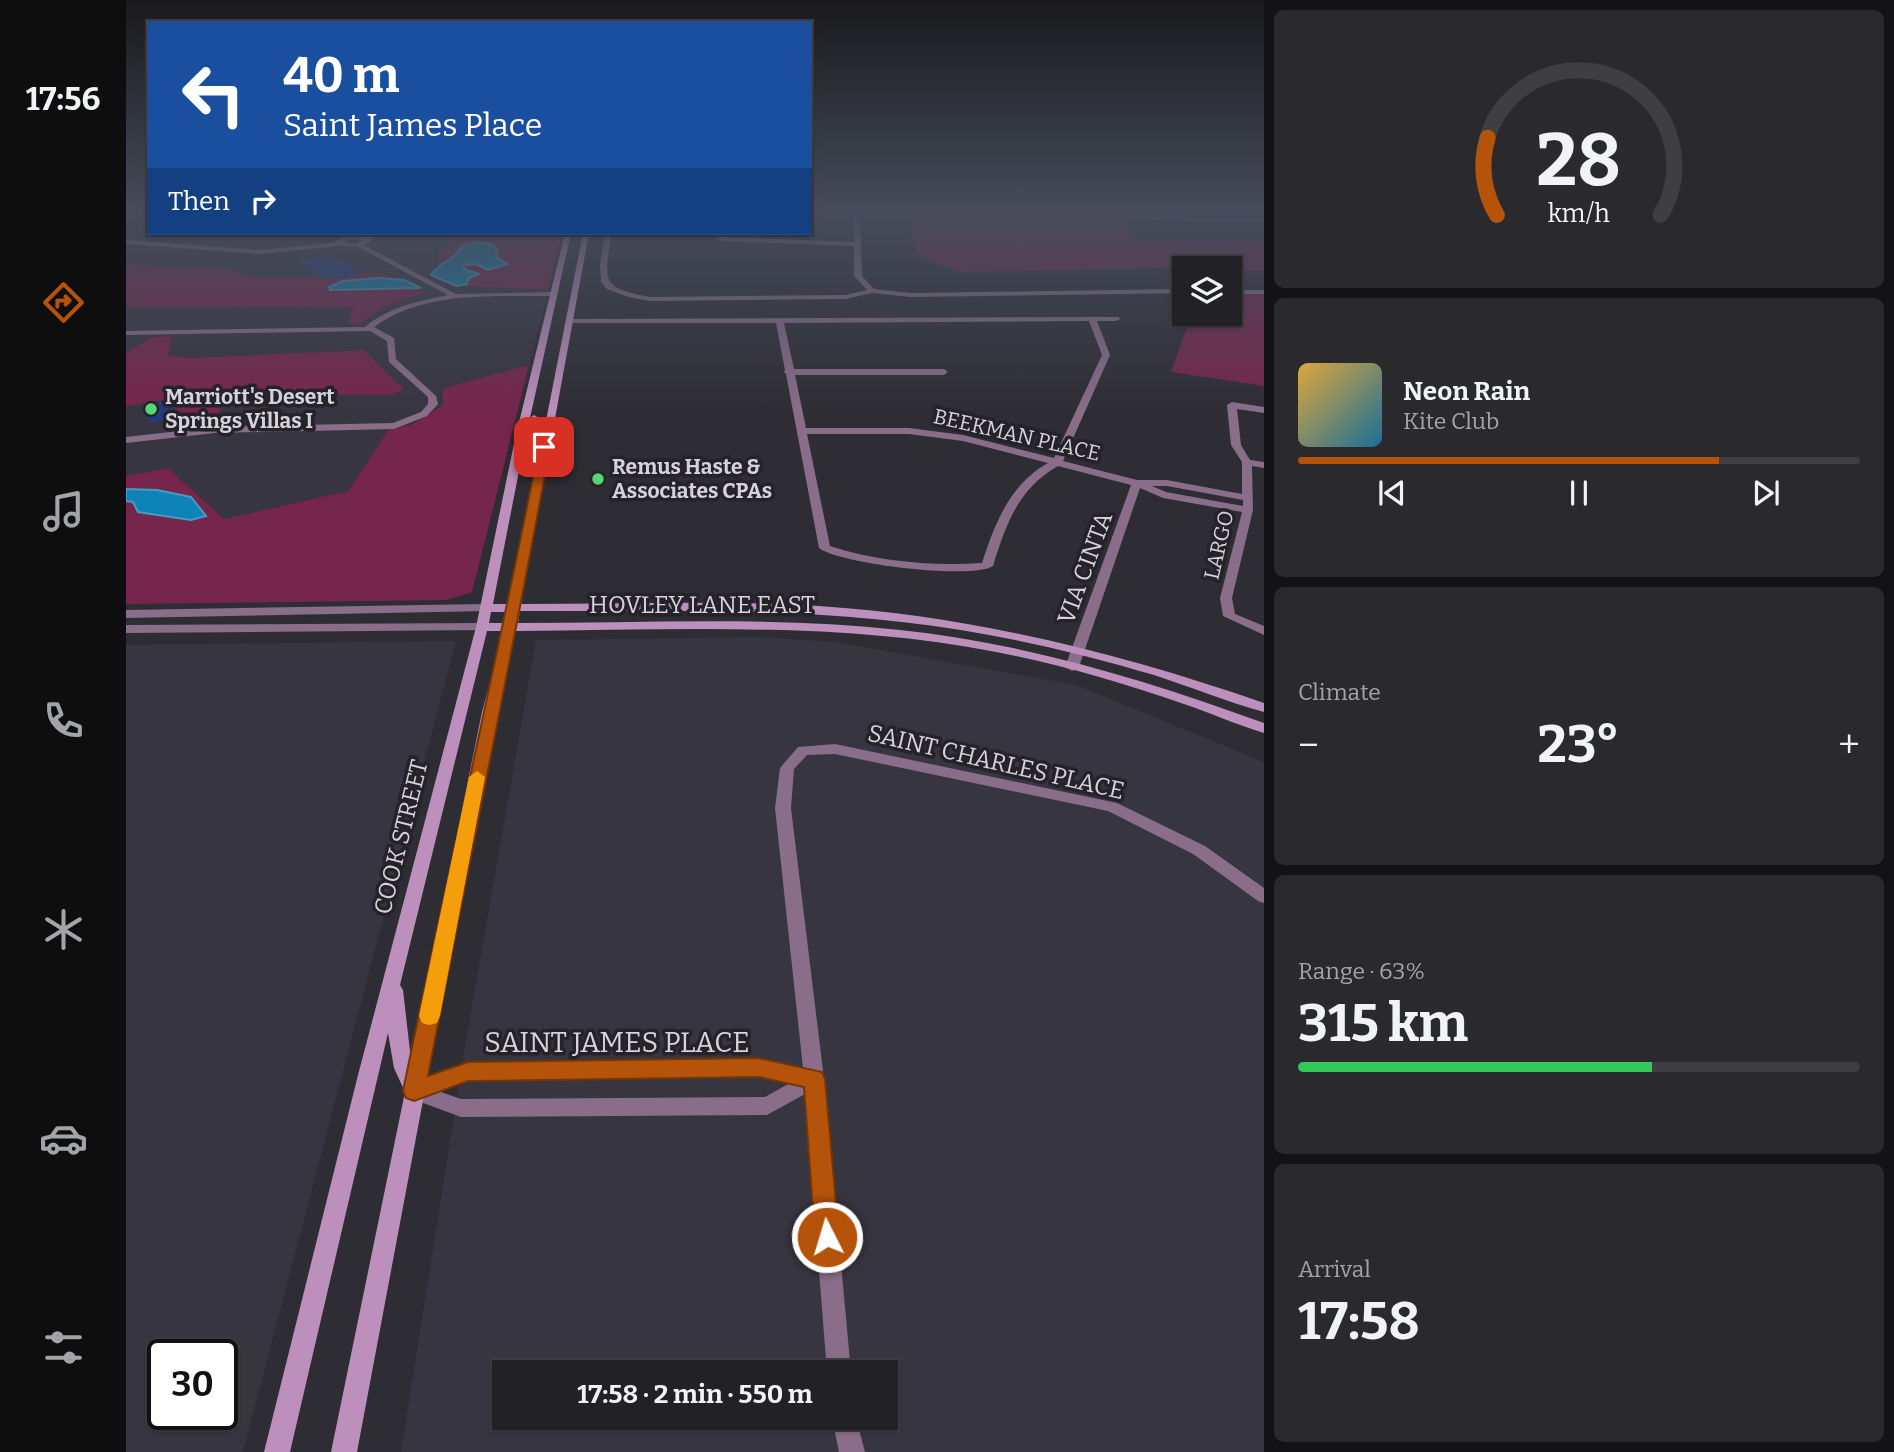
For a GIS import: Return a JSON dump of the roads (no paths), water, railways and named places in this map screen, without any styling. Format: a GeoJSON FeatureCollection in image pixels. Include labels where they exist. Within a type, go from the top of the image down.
{"type":"FeatureCollection","features":[{"type":"Feature","properties":{"kind":"main road","name":"COOK STREET"},"geometry":{"type":"LineString","coordinates":[[277,1452],[482,627],[533,386],[550,321],[557,277]]}},
{"type":"Feature","properties":{"kind":"main road"},"geometry":{"type":"LineString","coordinates":[[344,1452],[489,712],[511,627],[578,277]]}},
{"type":"Feature","properties":{"kind":"main road"},"geometry":{"type":"LineString","coordinates":[[553,294],[561,295],[569,321]]}},
{"type":"Feature","properties":{"kind":"main road"},"geometry":{"type":"LineString","coordinates":[[533,386],[537,403],[530,446],[531,451],[542,456]]}},
{"type":"Feature","properties":{"kind":"main road","name":"HOVLEY LANE EAST"},"geometry":{"type":"LineString","coordinates":[[485,608],[682,606],[821,610],[923,621],[1078,649],[1264,708]]}},
{"type":"Feature","properties":{"kind":"main road","name":"HOVLEY LANE EAST"},"geometry":{"type":"LineString","coordinates":[[482,627],[797,626],[959,642],[1072,667],[1197,702],[1264,728]]}},
{"type":"Feature","properties":{"kind":"main road"},"geometry":{"type":"LineString","coordinates":[[393,978],[401,1055],[407,1079],[414,1091]]}},
{"type":"Feature","properties":{"kind":"street"},"geometry":{"type":"LineString","coordinates":[[418,277],[455,296]]}},
{"type":"Feature","properties":{"kind":"street"},"geometry":{"type":"LineString","coordinates":[[602,277],[605,283],[624,295],[650,299],[846,297],[872,290],[910,295],[1172,291]]}},
{"type":"Feature","properties":{"kind":"street"},"geometry":{"type":"LineString","coordinates":[[859,277],[872,290]]}},
{"type":"Feature","properties":{"kind":"street"},"geometry":{"type":"LineString","coordinates":[[1242,292],[1264,292]]}},
{"type":"Feature","properties":{"kind":"street"},"geometry":{"type":"LineString","coordinates":[[372,329],[369,327],[378,320],[411,306],[455,296],[553,294]]}},
{"type":"Feature","properties":{"kind":"street"},"geometry":{"type":"LineString","coordinates":[[569,321],[1116,319]]}},
{"type":"Feature","properties":{"kind":"street"},"geometry":{"type":"LineString","coordinates":[[780,321],[825,548],[845,556],[963,568],[988,566],[998,532],[1017,495],[1036,474],[1057,462],[1106,355],[1092,320]]}},
{"type":"Feature","properties":{"kind":"street"},"geometry":{"type":"LineString","coordinates":[[126,333],[372,329],[391,340],[393,360],[432,396],[433,404],[424,414],[394,426],[201,431],[126,440]]}},
{"type":"Feature","properties":{"kind":"street"},"geometry":{"type":"LineString","coordinates":[[788,372],[944,372]]}},
{"type":"Feature","properties":{"kind":"street","name":"LARGO"},"geometry":{"type":"LineString","coordinates":[[1264,410],[1232,405],[1236,445],[1247,462],[1248,504],[1226,598],[1229,616],[1264,631]]}},
{"type":"Feature","properties":{"kind":"street","name":"BEEKMAN PLACE"},"geometry":{"type":"LineString","coordinates":[[802,431],[909,431],[963,438],[1138,484],[1167,483],[1248,504]]}},
{"type":"Feature","properties":{"kind":"street"},"geometry":{"type":"LineString","coordinates":[[1247,462],[1264,465]]}},
{"type":"Feature","properties":{"kind":"street","name":"VIA CINTA"},"geometry":{"type":"LineString","coordinates":[[1072,667],[1138,484]]}},
{"type":"Feature","properties":{"kind":"street","name":"HOVLEY LANE EAST"},"geometry":{"type":"LineString","coordinates":[[126,614],[485,608]]}},
{"type":"Feature","properties":{"kind":"street","name":"HOVLEY LANE EAST"},"geometry":{"type":"LineString","coordinates":[[126,629],[482,627]]}},
{"type":"Feature","properties":{"kind":"street","name":"SAINT CHARLES PLACE"},"geometry":{"type":"LineString","coordinates":[[838,1360],[814,1079],[783,808],[787,768],[794,759],[803,750],[835,749],[1112,807],[1199,850],[1264,897]]}},
{"type":"Feature","properties":{"kind":"street","name":"SAINT JAMES PLACE"},"geometry":{"type":"LineString","coordinates":[[414,1091],[468,1071],[759,1068],[814,1079]]}},
{"type":"Feature","properties":{"kind":"street"},"geometry":{"type":"LineString","coordinates":[[414,1091],[461,1108],[767,1106],[814,1079]]}},
{"type":"Feature","properties":{"kind":"street"},"geometry":{"type":"LineString","coordinates":[[847,1430],[852,1452]]}},
{"type":"Feature","properties":{"kind":"water"},"geometry":{"type":"Polygon","coordinates":[[[435,277],[472,277],[467,284],[457,286],[435,277]]]}},
{"type":"Feature","properties":{"kind":"water"},"geometry":{"type":"Polygon","coordinates":[[[379,278],[404,280],[421,288],[330,290],[329,287],[343,281],[379,278]]]}},
{"type":"Feature","properties":{"kind":"water"},"geometry":{"type":"Polygon","coordinates":[[[126,489],[157,490],[191,497],[206,516],[191,520],[138,512],[133,502],[126,501],[126,489]]]}},
{"type":"Feature","properties":{"kind":"place","name":"Marriott's Desert Springs Villas I"},"geometry":{"type":"Point","coordinates":[151,409]}},
{"type":"Feature","properties":{"kind":"place","name":"Remus Haste & Associates CPAs"},"geometry":{"type":"Point","coordinates":[598,479]}}]}
